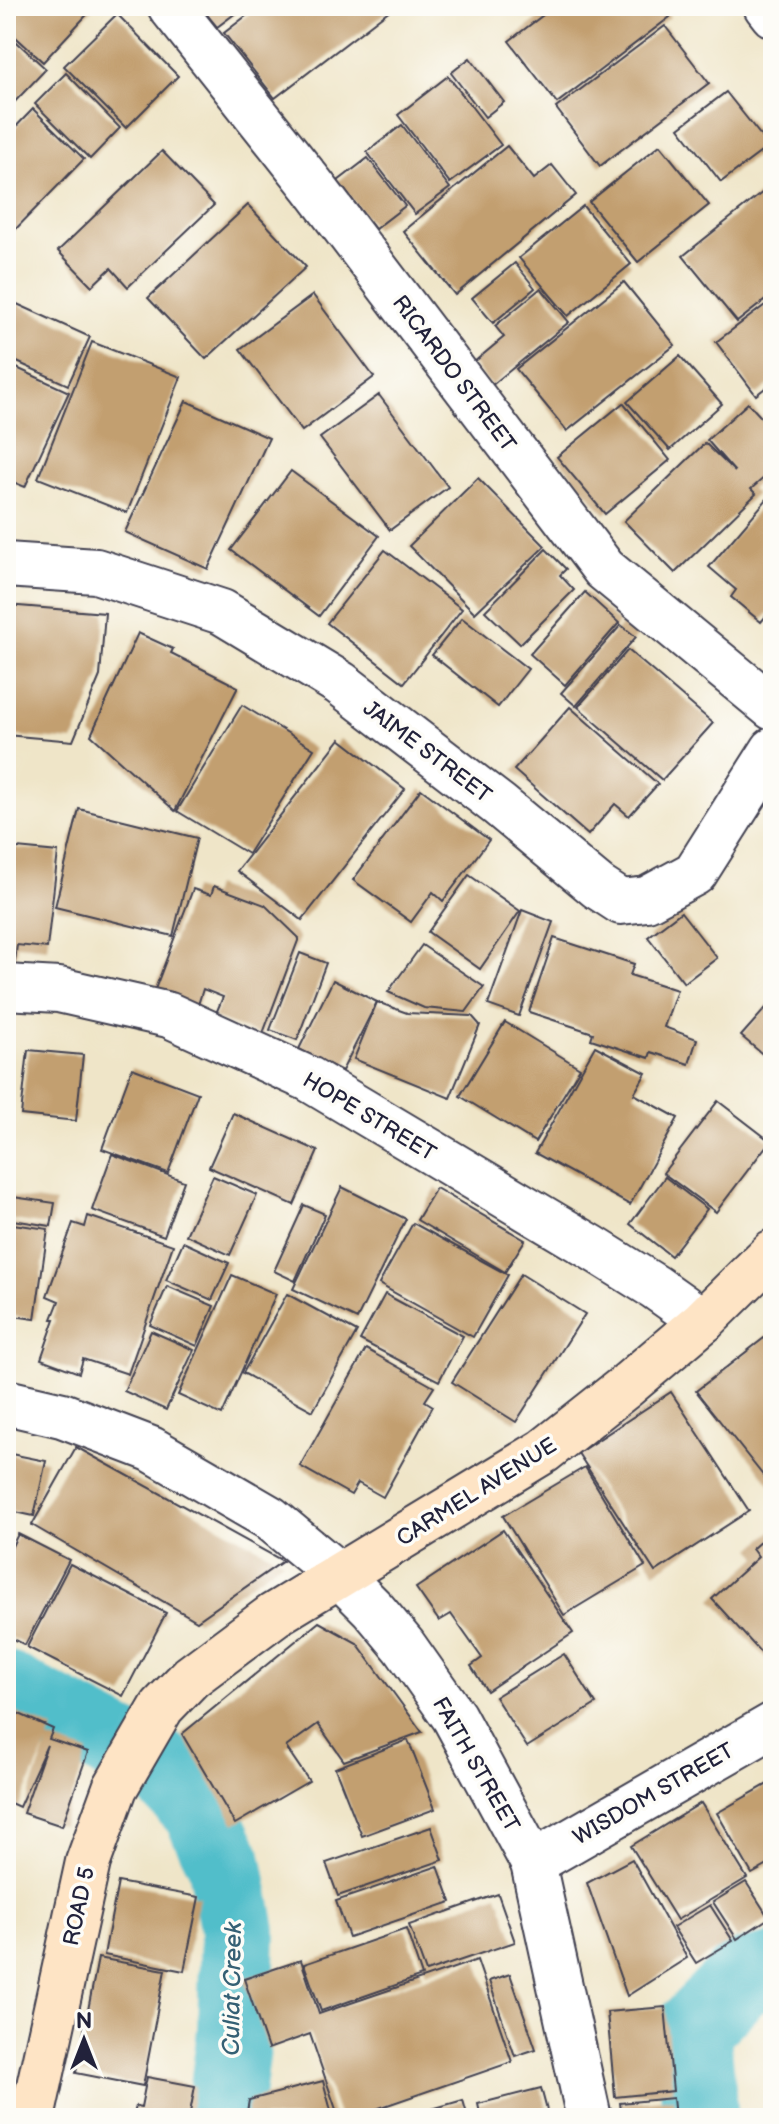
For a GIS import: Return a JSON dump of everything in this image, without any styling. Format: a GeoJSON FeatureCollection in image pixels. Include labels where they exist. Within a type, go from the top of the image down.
{"type":"FeatureCollection","features":[{"type":"Feature","properties":{"kind":"street","name":"RICARDO STREET"},"geometry":{"type":"LineString","coordinates":[[170,6],[313,186],[604,569],[773,708]]}},
{"type":"Feature","properties":{"kind":"street"},"geometry":{"type":"LineString","coordinates":[[766,6],[773,15]]}},
{"type":"Feature","properties":{"kind":"street","name":"JAIME STREET"},"geometry":{"type":"LineString","coordinates":[[6,565],[96,571],[222,612],[340,683],[621,902],[647,899],[695,873],[773,750]]}},
{"type":"Feature","properties":{"kind":"street","name":"HOPE STREET"},"geometry":{"type":"LineString","coordinates":[[6,987],[59,990],[169,1015],[309,1079],[591,1247],[703,1321]]}},
{"type":"Feature","properties":{"kind":"street","name":"CARMEL AVENUE"},"geometry":{"type":"LineString","coordinates":[[162,1707],[191,1677],[274,1615],[544,1451],[703,1321],[773,1252]]}},
{"type":"Feature","properties":{"kind":"street","name":"FAITH STREET"},"geometry":{"type":"LineString","coordinates":[[6,1402],[62,1415],[151,1449],[270,1518],[340,1576],[404,1646],[454,1717],[533,1863],[589,2118]]}},
{"type":"Feature","properties":{"kind":"street","name":"ROAD 5"},"geometry":{"type":"LineString","coordinates":[[32,2118],[88,1862],[115,1788],[162,1707]]}},
{"type":"Feature","properties":{"kind":"street","name":"WISDOM STREET"},"geometry":{"type":"LineString","coordinates":[[533,1863],[773,1725]]}},
{"type":"Feature","properties":{"kind":"building"},"geometry":{"type":"Polygon","coordinates":[[[6,6],[95,6],[43,62],[6,28],[6,6]]]}},
{"type":"Feature","properties":{"kind":"building"},"geometry":{"type":"Polygon","coordinates":[[[200,6],[245,6],[217,27],[200,6]]]}},
{"type":"Feature","properties":{"kind":"building"},"geometry":{"type":"Polygon","coordinates":[[[259,6],[395,6],[275,98],[224,33],[259,6]]]}},
{"type":"Feature","properties":{"kind":"building"},"geometry":{"type":"Polygon","coordinates":[[[555,6],[662,6],[670,17],[557,103],[509,41],[555,6]]]}},
{"type":"Feature","properties":{"kind":"building"},"geometry":{"type":"Polygon","coordinates":[[[117,14],[178,76],[126,128],[64,66],[117,14]]]}},
{"type":"Feature","properties":{"kind":"building"},"geometry":{"type":"Polygon","coordinates":[[[665,26],[709,83],[600,166],[556,108],[665,26]]]}},
{"type":"Feature","properties":{"kind":"building"},"geometry":{"type":"Polygon","coordinates":[[[6,32],[46,69],[6,111],[6,32]]]}},
{"type":"Feature","properties":{"kind":"building"},"geometry":{"type":"Polygon","coordinates":[[[470,58],[504,102],[485,117],[451,73],[470,58]]]}},
{"type":"Feature","properties":{"kind":"building"},"geometry":{"type":"Polygon","coordinates":[[[66,73],[120,128],[90,159],[35,104],[66,73]]]}},
{"type":"Feature","properties":{"kind":"building"},"geometry":{"type":"Polygon","coordinates":[[[448,76],[501,145],[450,183],[398,115],[448,76]]]}},
{"type":"Feature","properties":{"kind":"building"},"geometry":{"type":"Polygon","coordinates":[[[726,92],[769,146],[721,182],[679,128],[726,92]]]}},
{"type":"Feature","properties":{"kind":"building"},"geometry":{"type":"Polygon","coordinates":[[[33,109],[84,159],[6,239],[6,137],[33,109]]]}},
{"type":"Feature","properties":{"kind":"building"},"geometry":{"type":"Polygon","coordinates":[[[402,125],[450,188],[415,214],[367,152],[402,125]]]}},
{"type":"Feature","properties":{"kind":"building"},"geometry":{"type":"Polygon","coordinates":[[[660,145],[709,205],[638,262],[589,202],[660,145]]]}},
{"type":"Feature","properties":{"kind":"building"},"geometry":{"type":"Polygon","coordinates":[[[507,146],[534,179],[552,165],[576,195],[455,295],[403,231],[507,146]]]}},
{"type":"Feature","properties":{"kind":"building"},"geometry":{"type":"Polygon","coordinates":[[[162,151],[214,205],[128,287],[111,268],[92,286],[58,251],[162,151]]]}},
{"type":"Feature","properties":{"kind":"building"},"geometry":{"type":"Polygon","coordinates":[[[368,158],[405,206],[375,229],[338,181],[368,158]]]}},
{"type":"Feature","properties":{"kind":"building"},"geometry":{"type":"Polygon","coordinates":[[[773,184],[773,294],[737,322],[683,256],[773,184]]]}},
{"type":"Feature","properties":{"kind":"building"},"geometry":{"type":"Polygon","coordinates":[[[248,205],[306,267],[206,359],[148,298],[248,205]]]}},
{"type":"Feature","properties":{"kind":"building"},"geometry":{"type":"Polygon","coordinates":[[[583,206],[631,264],[568,316],[519,258],[583,206]]]}},
{"type":"Feature","properties":{"kind":"building"},"geometry":{"type":"Polygon","coordinates":[[[515,263],[535,288],[493,323],[472,298],[515,263]]]}},
{"type":"Feature","properties":{"kind":"building"},"geometry":{"type":"Polygon","coordinates":[[[624,282],[675,345],[567,431],[516,369],[624,282]]]}},
{"type":"Feature","properties":{"kind":"building"},"geometry":{"type":"Polygon","coordinates":[[[541,288],[569,322],[491,386],[473,363],[504,337],[495,326],[541,288]]]}},
{"type":"Feature","properties":{"kind":"building"},"geometry":{"type":"Polygon","coordinates":[[[313,295],[374,377],[302,431],[240,349],[313,295]]]}},
{"type":"Feature","properties":{"kind":"building"},"geometry":{"type":"Polygon","coordinates":[[[6,299],[90,337],[68,385],[6,357],[6,299]]]}},
{"type":"Feature","properties":{"kind":"building"},"geometry":{"type":"Polygon","coordinates":[[[773,299],[773,382],[756,395],[716,342],[773,299]]]}},
{"type":"Feature","properties":{"kind":"building"},"geometry":{"type":"Polygon","coordinates":[[[92,342],[181,377],[127,513],[38,478],[92,342]]]}},
{"type":"Feature","properties":{"kind":"building"},"geometry":{"type":"Polygon","coordinates":[[[680,356],[722,404],[670,450],[627,402],[680,356]]]}},
{"type":"Feature","properties":{"kind":"building"},"geometry":{"type":"Polygon","coordinates":[[[6,363],[69,392],[25,487],[6,479],[6,363]]]}},
{"type":"Feature","properties":{"kind":"building"},"geometry":{"type":"Polygon","coordinates":[[[379,395],[448,487],[390,530],[320,438],[379,395]]]}},
{"type":"Feature","properties":{"kind":"building"},"geometry":{"type":"Polygon","coordinates":[[[186,401],[269,438],[208,569],[125,532],[186,401]]]}},
{"type":"Feature","properties":{"kind":"building"},"geometry":{"type":"Polygon","coordinates":[[[623,403],[670,460],[605,514],[557,457],[623,403]]]}},
{"type":"Feature","properties":{"kind":"building"},"geometry":{"type":"Polygon","coordinates":[[[748,403],[773,430],[773,470],[751,489],[756,494],[675,573],[624,521],[705,443],[735,472],[707,440],[748,403]]]}},
{"type":"Feature","properties":{"kind":"building"},"geometry":{"type":"Polygon","coordinates":[[[291,471],[379,536],[319,616],[231,550],[291,471]]]}},
{"type":"Feature","properties":{"kind":"building"},"geometry":{"type":"Polygon","coordinates":[[[478,478],[545,546],[475,613],[409,546],[478,478]]]}},
{"type":"Feature","properties":{"kind":"building"},"geometry":{"type":"Polygon","coordinates":[[[773,492],[773,608],[761,622],[731,597],[736,590],[709,567],[773,492]]]}},
{"type":"Feature","properties":{"kind":"building"},"geometry":{"type":"Polygon","coordinates":[[[546,549],[566,569],[560,575],[574,590],[520,644],[485,611],[546,549]]]}},
{"type":"Feature","properties":{"kind":"building"},"geometry":{"type":"Polygon","coordinates":[[[385,550],[462,609],[404,683],[327,623],[385,550]]]}},
{"type":"Feature","properties":{"kind":"building"},"geometry":{"type":"Polygon","coordinates":[[[585,592],[619,623],[565,685],[530,654],[585,592]]]}},
{"type":"Feature","properties":{"kind":"building"},"geometry":{"type":"Polygon","coordinates":[[[6,605],[105,613],[100,676],[73,741],[6,735],[6,605]]]}},
{"type":"Feature","properties":{"kind":"building"},"geometry":{"type":"Polygon","coordinates":[[[462,618],[528,669],[498,707],[432,655],[462,618]]]}},
{"type":"Feature","properties":{"kind":"building"},"geometry":{"type":"Polygon","coordinates":[[[621,625],[636,637],[576,706],[561,693],[621,625]]]}},
{"type":"Feature","properties":{"kind":"building"},"geometry":{"type":"Polygon","coordinates":[[[138,633],[173,649],[171,653],[238,687],[175,811],[91,735],[138,633]]]}},
{"type":"Feature","properties":{"kind":"building"},"geometry":{"type":"Polygon","coordinates":[[[628,650],[713,723],[662,780],[578,707],[628,650]]]}},
{"type":"Feature","properties":{"kind":"building"},"geometry":{"type":"Polygon","coordinates":[[[242,705],[314,749],[248,854],[177,811],[242,705]]]}},
{"type":"Feature","properties":{"kind":"building"},"geometry":{"type":"Polygon","coordinates":[[[570,707],[658,784],[629,816],[615,804],[588,835],[514,770],[570,707]]]}},
{"type":"Feature","properties":{"kind":"building"},"geometry":{"type":"Polygon","coordinates":[[[340,739],[405,789],[302,920],[237,871],[340,739]]]}},
{"type":"Feature","properties":{"kind":"building"},"geometry":{"type":"Polygon","coordinates":[[[421,789],[489,840],[443,901],[433,892],[411,922],[353,880],[421,789]]]}},
{"type":"Feature","properties":{"kind":"building"},"geometry":{"type":"Polygon","coordinates":[[[79,809],[197,838],[173,936],[55,907],[79,809]]]}},
{"type":"Feature","properties":{"kind":"building"},"geometry":{"type":"Polygon","coordinates":[[[6,847],[58,852],[47,948],[17,945],[15,961],[6,960],[6,847]]]}},
{"type":"Feature","properties":{"kind":"building"},"geometry":{"type":"Polygon","coordinates":[[[469,875],[520,911],[480,969],[428,932],[469,875]]]}},
{"type":"Feature","properties":{"kind":"building"},"geometry":{"type":"Polygon","coordinates":[[[214,886],[265,905],[299,938],[262,1036],[214,1018],[223,997],[203,989],[197,1008],[154,992],[193,889],[211,895],[214,886]]]}},
{"type":"Feature","properties":{"kind":"building"},"geometry":{"type":"Polygon","coordinates":[[[522,910],[553,922],[519,1016],[488,1005],[522,910]]]}},
{"type":"Feature","properties":{"kind":"building"},"geometry":{"type":"Polygon","coordinates":[[[681,912],[717,958],[684,983],[648,937],[681,912]]]}},
{"type":"Feature","properties":{"kind":"building"},"geometry":{"type":"Polygon","coordinates":[[[554,938],[634,964],[630,975],[677,990],[664,1027],[697,1039],[689,1064],[651,1052],[649,1058],[591,1039],[593,1033],[529,1012],[554,938]]]}},
{"type":"Feature","properties":{"kind":"building"},"geometry":{"type":"Polygon","coordinates":[[[422,945],[484,987],[466,1012],[424,1008],[388,992],[422,945]]]}},
{"type":"Feature","properties":{"kind":"building"},"geometry":{"type":"Polygon","coordinates":[[[300,953],[326,963],[297,1040],[270,1030],[300,953]]]}},
{"type":"Feature","properties":{"kind":"building"},"geometry":{"type":"Polygon","coordinates":[[[333,980],[377,1002],[342,1071],[299,1049],[333,980]]]}},
{"type":"Feature","properties":{"kind":"building"},"geometry":{"type":"Polygon","coordinates":[[[773,1000],[773,1063],[741,1036],[773,1000]]]}},
{"type":"Feature","properties":{"kind":"building"},"geometry":{"type":"Polygon","coordinates":[[[377,1002],[407,1013],[472,1016],[480,1025],[450,1098],[354,1059],[377,1002]]]}},
{"type":"Feature","properties":{"kind":"building"},"geometry":{"type":"Polygon","coordinates":[[[505,1022],[580,1068],[535,1142],[460,1096],[505,1022]]]}},
{"type":"Feature","properties":{"kind":"building"},"geometry":{"type":"Polygon","coordinates":[[[595,1046],[646,1073],[634,1094],[678,1118],[630,1205],[535,1153],[595,1046]]]}},
{"type":"Feature","properties":{"kind":"building"},"geometry":{"type":"Polygon","coordinates":[[[28,1050],[83,1055],[76,1121],[21,1115],[28,1050]]]}},
{"type":"Feature","properties":{"kind":"building"},"geometry":{"type":"Polygon","coordinates":[[[132,1068],[198,1093],[168,1173],[102,1149],[132,1068]]]}},
{"type":"Feature","properties":{"kind":"building"},"geometry":{"type":"Polygon","coordinates":[[[718,1101],[770,1141],[716,1212],[663,1173],[718,1101]]]}},
{"type":"Feature","properties":{"kind":"building"},"geometry":{"type":"Polygon","coordinates":[[[233,1113],[318,1151],[294,1205],[209,1167],[233,1113]]]}},
{"type":"Feature","properties":{"kind":"building"},"geometry":{"type":"Polygon","coordinates":[[[112,1154],[184,1181],[164,1236],[92,1210],[112,1154]]]}},
{"type":"Feature","properties":{"kind":"building"},"geometry":{"type":"Polygon","coordinates":[[[213,1176],[257,1195],[230,1255],[186,1235],[213,1176]]]}},
{"type":"Feature","properties":{"kind":"building"},"geometry":{"type":"Polygon","coordinates":[[[665,1177],[707,1209],[671,1256],[630,1224],[665,1177]]]}},
{"type":"Feature","properties":{"kind":"building"},"geometry":{"type":"Polygon","coordinates":[[[342,1187],[406,1219],[357,1319],[293,1289],[342,1187]]]}},
{"type":"Feature","properties":{"kind":"building"},"geometry":{"type":"Polygon","coordinates":[[[436,1188],[525,1240],[505,1272],[417,1220],[436,1188]]]}},
{"type":"Feature","properties":{"kind":"building"},"geometry":{"type":"Polygon","coordinates":[[[6,1196],[55,1203],[51,1226],[6,1219],[6,1196]]]}},
{"type":"Feature","properties":{"kind":"building"},"geometry":{"type":"Polygon","coordinates":[[[304,1205],[325,1214],[295,1281],[274,1271],[304,1205]]]}},
{"type":"Feature","properties":{"kind":"building"},"geometry":{"type":"Polygon","coordinates":[[[88,1216],[173,1245],[128,1374],[83,1359],[79,1373],[41,1359],[59,1301],[47,1296],[73,1223],[85,1227],[88,1216]]]}},
{"type":"Feature","properties":{"kind":"building"},"geometry":{"type":"Polygon","coordinates":[[[6,1223],[48,1229],[35,1319],[6,1315],[6,1223]]]}},
{"type":"Feature","properties":{"kind":"building"},"geometry":{"type":"Polygon","coordinates":[[[413,1223],[508,1275],[473,1337],[379,1284],[413,1223]]]}},
{"type":"Feature","properties":{"kind":"building"},"geometry":{"type":"Polygon","coordinates":[[[183,1242],[229,1263],[212,1300],[166,1280],[183,1242]]]}},
{"type":"Feature","properties":{"kind":"building"},"geometry":{"type":"Polygon","coordinates":[[[521,1274],[585,1314],[516,1422],[452,1382],[521,1274]]]}},
{"type":"Feature","properties":{"kind":"building"},"geometry":{"type":"Polygon","coordinates":[[[232,1275],[276,1294],[222,1415],[178,1395],[232,1275]]]}},
{"type":"Feature","properties":{"kind":"building"},"geometry":{"type":"Polygon","coordinates":[[[167,1286],[214,1306],[197,1346],[150,1325],[167,1286]]]}},
{"type":"Feature","properties":{"kind":"building"},"geometry":{"type":"Polygon","coordinates":[[[287,1294],[357,1332],[313,1411],[243,1373],[287,1294]]]}},
{"type":"Feature","properties":{"kind":"building"},"geometry":{"type":"Polygon","coordinates":[[[385,1294],[463,1336],[439,1381],[360,1340],[385,1294]]]}},
{"type":"Feature","properties":{"kind":"building"},"geometry":{"type":"Polygon","coordinates":[[[151,1331],[194,1350],[166,1410],[124,1391],[151,1331]]]}},
{"type":"Feature","properties":{"kind":"building"},"geometry":{"type":"Polygon","coordinates":[[[773,1331],[773,1488],[696,1391],[773,1331]]]}},
{"type":"Feature","properties":{"kind":"building"},"geometry":{"type":"Polygon","coordinates":[[[366,1349],[434,1387],[425,1401],[433,1406],[383,1497],[358,1483],[351,1495],[300,1466],[366,1349]]]}},
{"type":"Feature","properties":{"kind":"building"},"geometry":{"type":"Polygon","coordinates":[[[671,1392],[749,1511],[655,1572],[578,1453],[671,1392]]]}},
{"type":"Feature","properties":{"kind":"building"},"geometry":{"type":"Polygon","coordinates":[[[76,1447],[283,1561],[197,1621],[32,1525],[76,1447]]]}},
{"type":"Feature","properties":{"kind":"building"},"geometry":{"type":"Polygon","coordinates":[[[6,1453],[46,1461],[34,1516],[6,1510],[6,1453]]]}},
{"type":"Feature","properties":{"kind":"building"},"geometry":{"type":"Polygon","coordinates":[[[585,1467],[645,1566],[564,1615],[503,1516],[585,1467]]]}},
{"type":"Feature","properties":{"kind":"building"},"geometry":{"type":"Polygon","coordinates":[[[503,1530],[573,1633],[487,1691],[471,1666],[482,1658],[451,1614],[439,1621],[416,1588],[503,1530]]]}},
{"type":"Feature","properties":{"kind":"building"},"geometry":{"type":"Polygon","coordinates":[[[773,1530],[773,1666],[712,1599],[758,1557],[752,1549],[773,1530]]]}},
{"type":"Feature","properties":{"kind":"building"},"geometry":{"type":"Polygon","coordinates":[[[18,1534],[69,1560],[25,1645],[6,1635],[6,1558],[18,1534]]]}},
{"type":"Feature","properties":{"kind":"building"},"geometry":{"type":"Polygon","coordinates":[[[70,1564],[166,1613],[123,1696],[27,1647],[70,1564]]]}},
{"type":"Feature","properties":{"kind":"building"},"geometry":{"type":"Polygon","coordinates":[[[319,1622],[357,1643],[422,1732],[344,1761],[318,1724],[286,1747],[309,1781],[235,1824],[182,1734],[319,1622]]]}},
{"type":"Feature","properties":{"kind":"building"},"geometry":{"type":"Polygon","coordinates":[[[564,1654],[596,1704],[527,1747],[495,1697],[564,1654]]]}},
{"type":"Feature","properties":{"kind":"building"},"geometry":{"type":"Polygon","coordinates":[[[6,1708],[53,1729],[49,1739],[88,1752],[62,1826],[23,1813],[47,1745],[19,1807],[6,1801],[6,1708]]]}},
{"type":"Feature","properties":{"kind":"building"},"geometry":{"type":"Polygon","coordinates":[[[408,1740],[435,1809],[362,1836],[335,1768],[408,1740]]]}},
{"type":"Feature","properties":{"kind":"building"},"geometry":{"type":"Polygon","coordinates":[[[773,1781],[773,1862],[752,1874],[717,1813],[773,1781]]]}},
{"type":"Feature","properties":{"kind":"building"},"geometry":{"type":"Polygon","coordinates":[[[701,1803],[747,1878],[677,1920],[631,1846],[701,1803]]]}},
{"type":"Feature","properties":{"kind":"building"},"geometry":{"type":"Polygon","coordinates":[[[431,1827],[443,1860],[338,1896],[326,1863],[431,1827]]]}},
{"type":"Feature","properties":{"kind":"building"},"geometry":{"type":"Polygon","coordinates":[[[632,1859],[687,1958],[627,1996],[587,1883],[632,1859]]]}},
{"type":"Feature","properties":{"kind":"building"},"geometry":{"type":"Polygon","coordinates":[[[438,1866],[451,1902],[349,1937],[336,1901],[438,1866]]]}},
{"type":"Feature","properties":{"kind":"building"},"geometry":{"type":"Polygon","coordinates":[[[118,1882],[199,1897],[184,1971],[104,1955],[118,1882]]]}},
{"type":"Feature","properties":{"kind":"building"},"geometry":{"type":"Polygon","coordinates":[[[746,1882],[769,1918],[737,1939],[713,1902],[746,1882]]]}},
{"type":"Feature","properties":{"kind":"building"},"geometry":{"type":"Polygon","coordinates":[[[498,1894],[515,1942],[426,1972],[409,1925],[498,1894]]]}},
{"type":"Feature","properties":{"kind":"building"},"geometry":{"type":"Polygon","coordinates":[[[710,1905],[733,1941],[696,1963],[673,1927],[710,1905]]]}},
{"type":"Feature","properties":{"kind":"building"},"geometry":{"type":"Polygon","coordinates":[[[406,1929],[422,1976],[321,2011],[304,1964],[406,1929]]]}},
{"type":"Feature","properties":{"kind":"building"},"geometry":{"type":"Polygon","coordinates":[[[98,1958],[165,1970],[143,2086],[76,2073],[98,1958]]]}},
{"type":"Feature","properties":{"kind":"building"},"geometry":{"type":"Polygon","coordinates":[[[301,1960],[319,2014],[477,1960],[512,2062],[350,2118],[339,2118],[310,2034],[268,2049],[244,1979],[301,1960]]]}},
{"type":"Feature","properties":{"kind":"building"},"geometry":{"type":"Polygon","coordinates":[[[510,1974],[536,2049],[515,2056],[489,1981],[510,1974]]]}},
{"type":"Feature","properties":{"kind":"building"},"geometry":{"type":"Polygon","coordinates":[[[665,2007],[673,2091],[615,2097],[607,2012],[665,2007]]]}},
{"type":"Feature","properties":{"kind":"building"},"geometry":{"type":"Polygon","coordinates":[[[147,2077],[195,2086],[189,2118],[133,2118],[136,2106],[141,2107],[147,2077]]]}},
{"type":"Feature","properties":{"kind":"building"},"geometry":{"type":"Polygon","coordinates":[[[323,2081],[333,2118],[246,2118],[249,2100],[323,2081]]]}},
{"type":"Feature","properties":{"kind":"building"},"geometry":{"type":"Polygon","coordinates":[[[541,2088],[549,2118],[481,2118],[478,2104],[541,2088]]]}},
{"type":"Feature","properties":{"kind":"building"},"geometry":{"type":"Polygon","coordinates":[[[673,2098],[675,2118],[622,2118],[620,2103],[673,2098]]]}},
{"type":"Feature","properties":{"kind":"building"},"geometry":{"type":"Polygon","coordinates":[[[463,2100],[468,2118],[404,2118],[404,2117],[463,2100]]]}},
{"type":"Feature","properties":{"kind":"waterway","name":"Culiat Creek"},"geometry":{"type":"LineString","coordinates":[[6,1689],[159,1767],[199,1809],[225,1862],[238,1931],[235,2032],[224,2118]]}},
{"type":"Feature","properties":{"kind":"waterway","name":"Culiat Creek"},"geometry":{"type":"LineString","coordinates":[[701,2118],[692,2030],[744,1977],[773,1971]]}}]}
